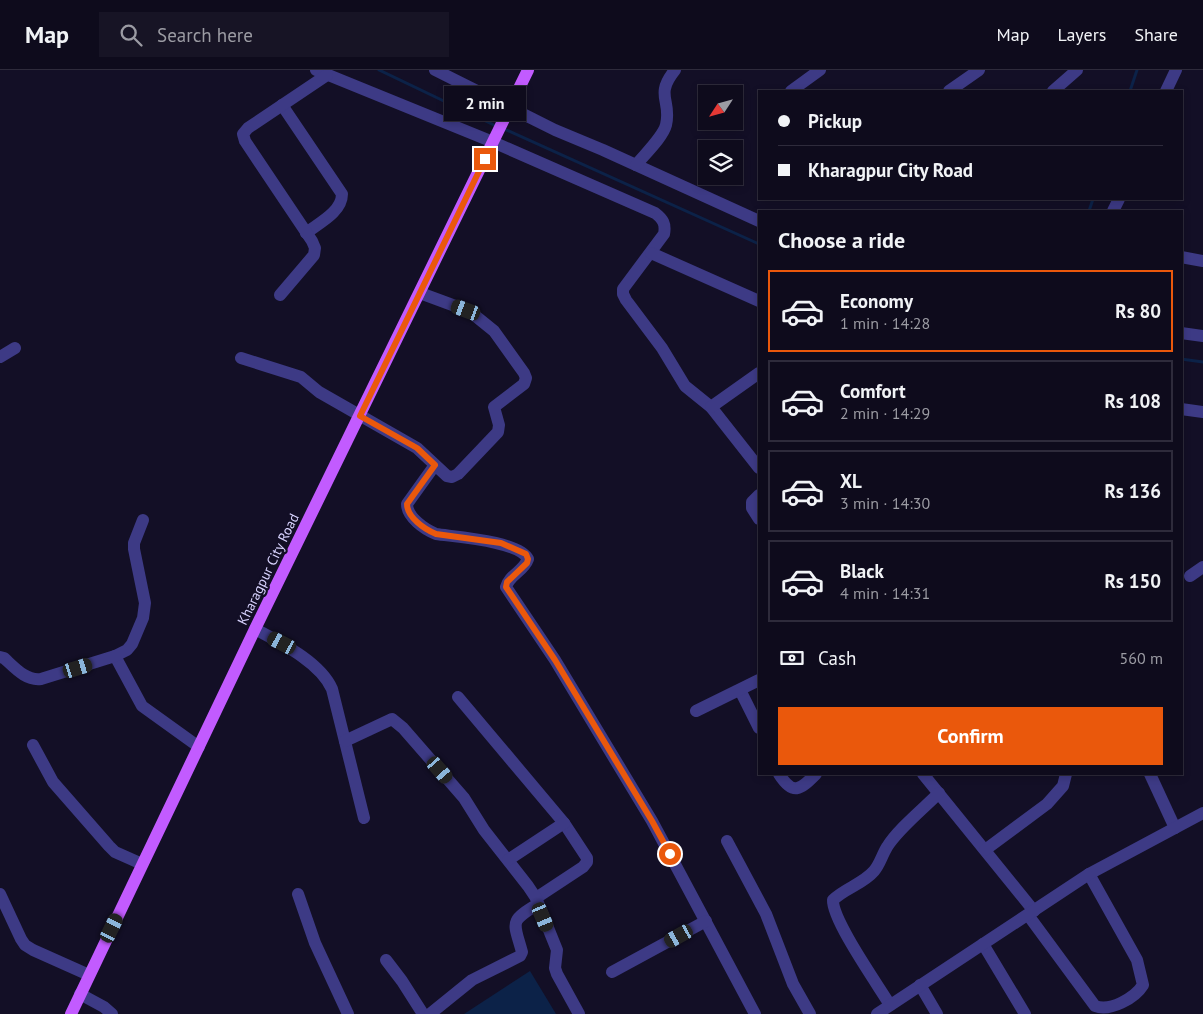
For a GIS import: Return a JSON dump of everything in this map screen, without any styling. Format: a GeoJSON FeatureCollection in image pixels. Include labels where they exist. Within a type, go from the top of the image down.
{"type":"FeatureCollection","features":[{"type":"Feature","properties":{"kind":"main road","name":"Kharagpur City Road"},"geometry":{"type":"LineString","coordinates":[[71,1014],[255,629],[528,70]]}},
{"type":"Feature","properties":{"kind":"street"},"geometry":{"type":"LineString","coordinates":[[435,70],[555,130],[758,221]]}},
{"type":"Feature","properties":{"kind":"street"},"geometry":{"type":"LineString","coordinates":[[636,166],[666,126],[664,89],[675,70]]}},
{"type":"Feature","properties":{"kind":"street"},"geometry":{"type":"LineString","coordinates":[[792,90],[820,70]]}},
{"type":"Feature","properties":{"kind":"street"},"geometry":{"type":"LineString","coordinates":[[950,90],[979,70]]}},
{"type":"Feature","properties":{"kind":"street"},"geometry":{"type":"LineString","coordinates":[[1054,90],[1077,70]]}},
{"type":"Feature","properties":{"kind":"street"},"geometry":{"type":"LineString","coordinates":[[1166,90],[1176,70]]}},
{"type":"Feature","properties":{"kind":"street"},"geometry":{"type":"LineString","coordinates":[[280,295],[314,255],[315,248],[245,141],[243,134],[248,128],[282,105],[322,73],[494,141],[655,213],[661,218],[665,228],[664,234],[623,289],[623,294],[662,348],[685,386],[711,407],[758,467]]}},
{"type":"Feature","properties":{"kind":"street"},"geometry":{"type":"LineString","coordinates":[[282,105],[342,194],[342,202],[337,210],[306,233]]}},
{"type":"Feature","properties":{"kind":"street"},"geometry":{"type":"LineString","coordinates":[[651,253],[758,301]]}},
{"type":"Feature","properties":{"kind":"street"},"geometry":{"type":"LineString","coordinates":[[1183,258],[1203,261]]}},
{"type":"Feature","properties":{"kind":"street"},"geometry":{"type":"LineString","coordinates":[[241,358],[301,377],[319,392],[417,448],[447,476],[452,477],[458,474],[498,432],[494,407],[524,384],[526,378],[494,331],[466,310],[420,293]]}},
{"type":"Feature","properties":{"kind":"street"},"geometry":{"type":"LineString","coordinates":[[1183,333],[1203,336]]}},
{"type":"Feature","properties":{"kind":"street"},"geometry":{"type":"LineString","coordinates":[[0,357],[16,348]]}},
{"type":"Feature","properties":{"kind":"street"},"geometry":{"type":"LineString","coordinates":[[711,407],[758,374]]}},
{"type":"Feature","properties":{"kind":"street"},"geometry":{"type":"LineString","coordinates":[[1183,409],[1203,412]]}},
{"type":"Feature","properties":{"kind":"street"},"geometry":{"type":"LineString","coordinates":[[435,465],[407,504],[407,510],[410,515],[429,531],[436,534],[501,543],[526,554],[527,563],[507,582],[506,587],[555,660],[652,821],[755,1014]]}},
{"type":"Feature","properties":{"kind":"street"},"geometry":{"type":"LineString","coordinates":[[758,496],[752,502],[752,508],[758,517]]}},
{"type":"Feature","properties":{"kind":"street"},"geometry":{"type":"LineString","coordinates":[[0,657],[4,658],[26,677],[35,680],[114,656],[127,650],[132,644],[145,611],[134,549],[134,543],[143,520]]}},
{"type":"Feature","properties":{"kind":"street"},"geometry":{"type":"LineString","coordinates":[[1190,576],[1203,567]]}},
{"type":"Feature","properties":{"kind":"street"},"geometry":{"type":"LineString","coordinates":[[255,629],[293,651],[328,680],[332,689],[364,818]]}},
{"type":"Feature","properties":{"kind":"street"},"geometry":{"type":"LineString","coordinates":[[114,656],[142,706],[199,747]]}},
{"type":"Feature","properties":{"kind":"street"},"geometry":{"type":"LineString","coordinates":[[696,711],[758,681]]}},
{"type":"Feature","properties":{"kind":"street"},"geometry":{"type":"LineString","coordinates":[[740,690],[758,726]]}},
{"type":"Feature","properties":{"kind":"street"},"geometry":{"type":"LineString","coordinates":[[430,1014],[472,980],[520,956],[522,952],[514,926],[516,920],[587,862],[584,853],[564,823],[458,697]]}},
{"type":"Feature","properties":{"kind":"street"},"geometry":{"type":"LineString","coordinates":[[345,741],[392,719],[397,722],[464,798],[478,822],[537,901],[557,950],[555,968],[557,974],[580,1014]]}},
{"type":"Feature","properties":{"kind":"street"},"geometry":{"type":"LineString","coordinates":[[33,745],[53,782],[109,846],[116,852],[142,864]]}},
{"type":"Feature","properties":{"kind":"street"},"geometry":{"type":"LineString","coordinates":[[779,775],[787,786],[794,789],[800,788],[815,775]]}},
{"type":"Feature","properties":{"kind":"street"},"geometry":{"type":"LineString","coordinates":[[924,775],[985,850],[1095,1006],[1101,1009],[1109,1008],[1133,996],[1143,985],[1136,960],[1089,874]]}},
{"type":"Feature","properties":{"kind":"street"},"geometry":{"type":"LineString","coordinates":[[985,850],[1047,804],[1063,786],[1066,775]]}},
{"type":"Feature","properties":{"kind":"street"},"geometry":{"type":"LineString","coordinates":[[1150,775],[1175,828]]}},
{"type":"Feature","properties":{"kind":"street"},"geometry":{"type":"LineString","coordinates":[[890,1005],[847,936],[833,906],[833,900],[864,881],[874,872],[891,842],[939,793]]}},
{"type":"Feature","properties":{"kind":"street"},"geometry":{"type":"LineString","coordinates":[[877,1014],[1089,874],[1203,813]]}},
{"type":"Feature","properties":{"kind":"street"},"geometry":{"type":"LineString","coordinates":[[508,860],[564,823]]}},
{"type":"Feature","properties":{"kind":"street"},"geometry":{"type":"LineString","coordinates":[[727,841],[766,914],[793,984],[810,1014]]}},
{"type":"Feature","properties":{"kind":"street"},"geometry":{"type":"LineString","coordinates":[[0,894],[25,945],[89,975]]}},
{"type":"Feature","properties":{"kind":"street"},"geometry":{"type":"LineString","coordinates":[[298,894],[315,943],[348,1014]]}},
{"type":"Feature","properties":{"kind":"street"},"geometry":{"type":"LineString","coordinates":[[612,972],[706,921]]}},
{"type":"Feature","properties":{"kind":"street"},"geometry":{"type":"LineString","coordinates":[[983,944],[1025,1014]]}},
{"type":"Feature","properties":{"kind":"street"},"geometry":{"type":"LineString","coordinates":[[386,960],[423,1014]]}},
{"type":"Feature","properties":{"kind":"street"},"geometry":{"type":"LineString","coordinates":[[920,985],[937,1014]]}},
{"type":"Feature","properties":{"kind":"street"},"geometry":{"type":"LineString","coordinates":[[80,994],[104,1007],[112,1014]]}},
{"type":"Feature","properties":{"kind":"water"},"geometry":{"type":"Polygon","coordinates":[[[530,971],[556,1014],[464,1014],[530,971]]]}},
{"type":"Feature","properties":{"kind":"waterway"},"geometry":{"type":"LineString","coordinates":[[379,70],[496,126]]}},
{"type":"Feature","properties":{"kind":"waterway"},"geometry":{"type":"LineString","coordinates":[[1130,90],[1137,70]]}},
{"type":"Feature","properties":{"kind":"waterway"},"geometry":{"type":"LineString","coordinates":[[502,128],[758,244]]}},
{"type":"Feature","properties":{"kind":"waterway"},"geometry":{"type":"LineString","coordinates":[[1089,210],[1093,200]]}},
{"type":"Feature","properties":{"kind":"waterway"},"geometry":{"type":"LineString","coordinates":[[1183,359],[1203,362]]}},
{"type":"Feature","properties":{"kind":"route"},"geometry":{"type":"LineString","coordinates":[[485,159],[360,416],[417,448],[435,465],[407,504],[407,510],[410,515],[429,531],[436,534],[501,543],[526,554],[527,563],[507,582],[508,592],[555,660],[670,854]]}}]}
